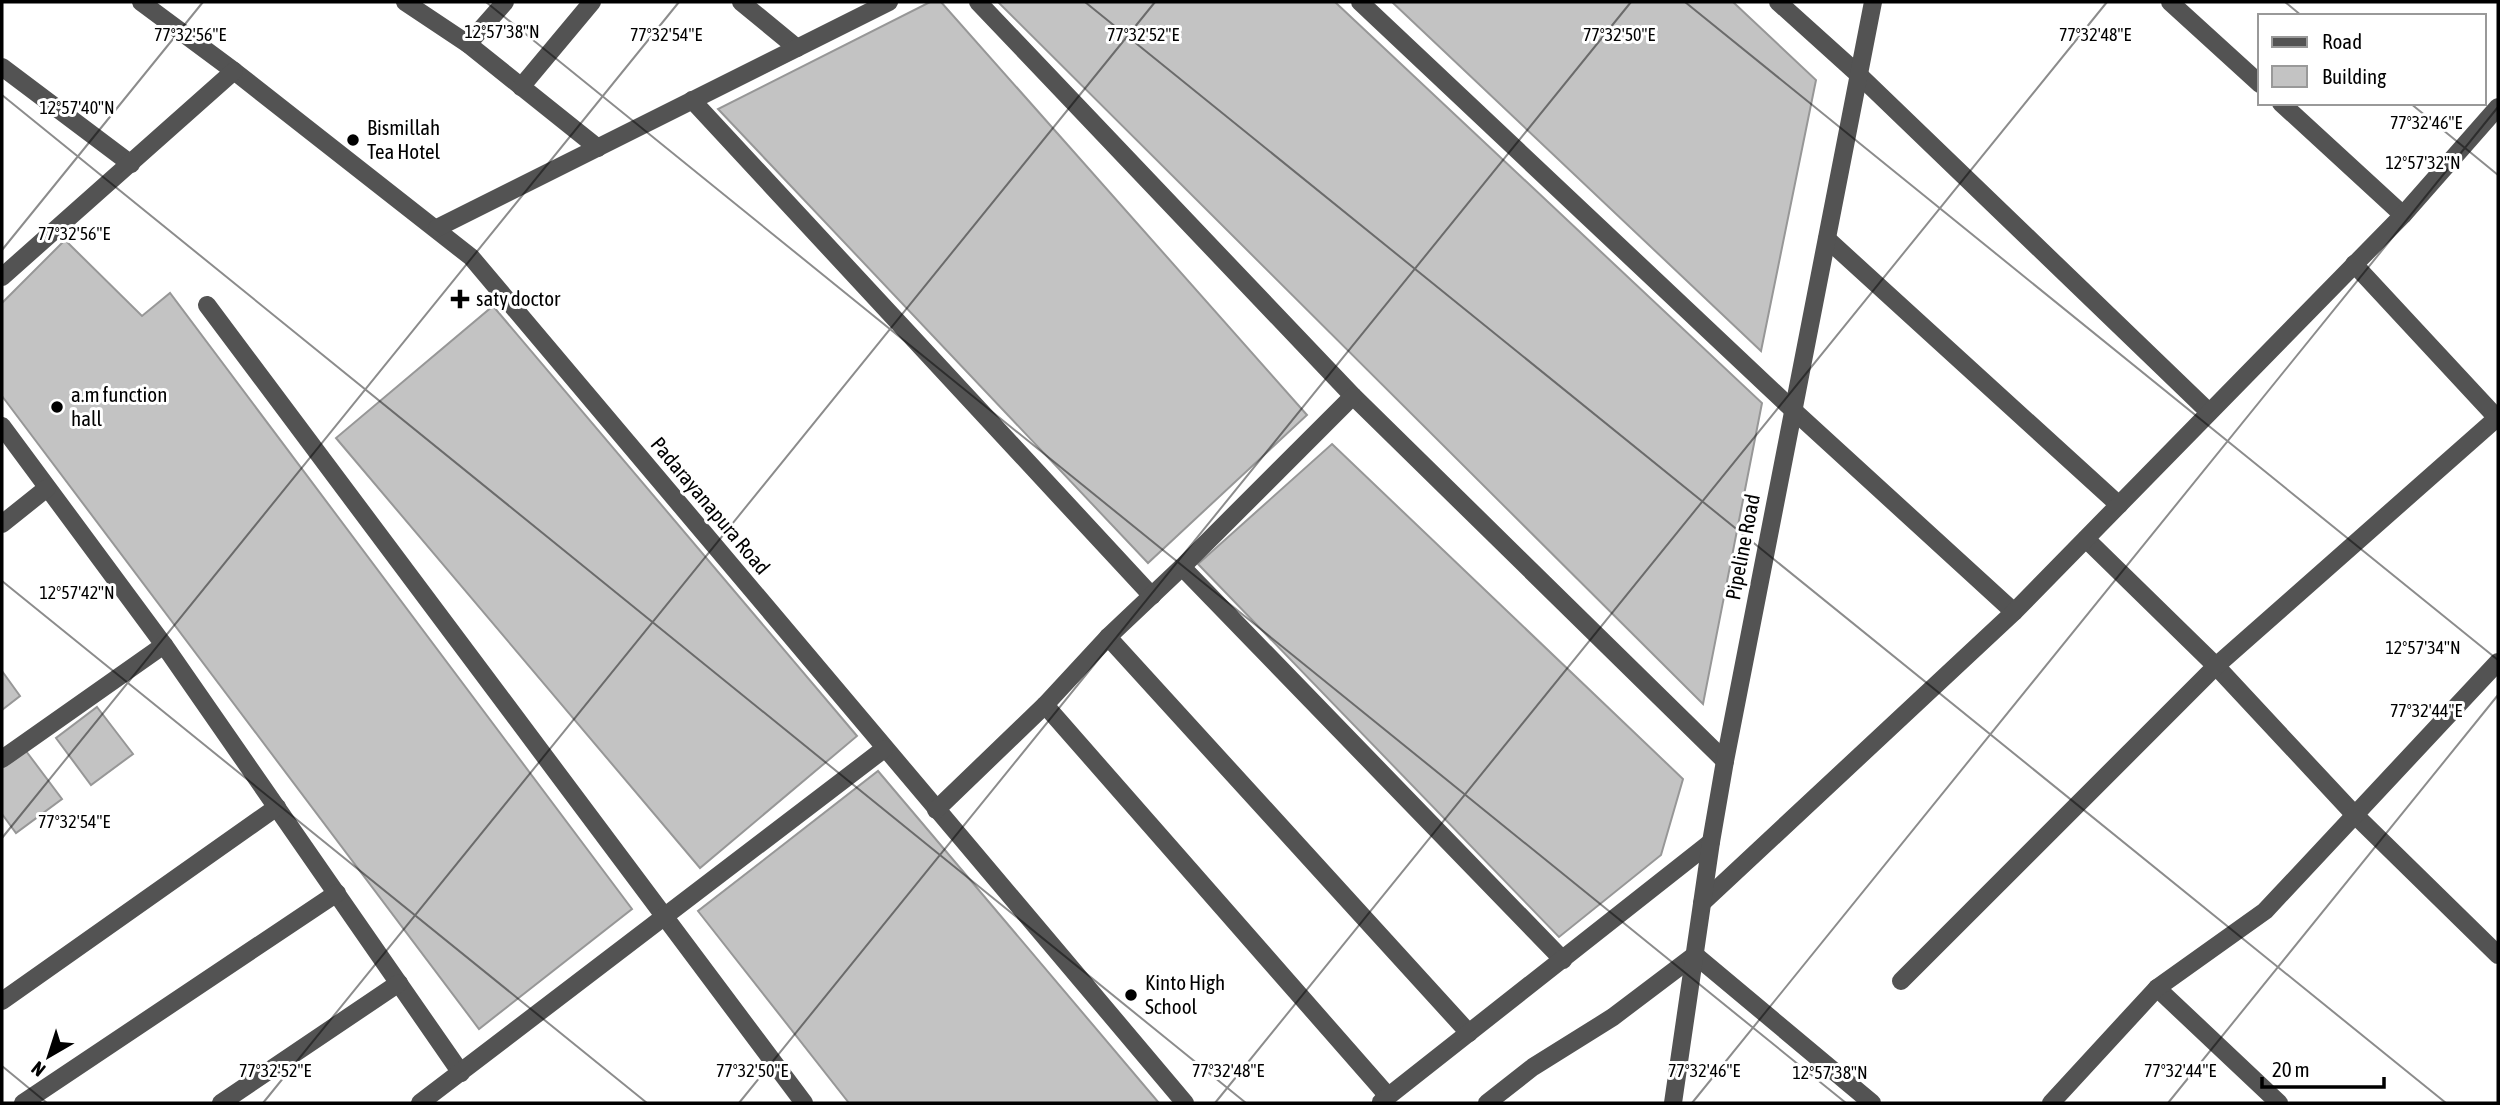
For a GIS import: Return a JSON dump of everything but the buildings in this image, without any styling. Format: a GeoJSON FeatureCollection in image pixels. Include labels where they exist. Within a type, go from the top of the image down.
{"type":"FeatureCollection","features":[{"type":"Feature","properties":{"kind":"street","name":"Padarayanapura Road"},"geometry":{"type":"LineString","coordinates":[[143,2],[471,257],[1185,1103]]}},
{"type":"Feature","properties":{"kind":"street"},"geometry":{"type":"LineString","coordinates":[[404,2],[468,44],[598,148]]}},
{"type":"Feature","properties":{"kind":"street"},"geometry":{"type":"LineString","coordinates":[[468,44],[505,2]]}},
{"type":"Feature","properties":{"kind":"street"},"geometry":{"type":"LineString","coordinates":[[521,87],[592,2]]}},
{"type":"Feature","properties":{"kind":"street"},"geometry":{"type":"LineString","coordinates":[[741,2],[796,48]]}},
{"type":"Feature","properties":{"kind":"street"},"geometry":{"type":"LineString","coordinates":[[437,228],[889,2]]}},
{"type":"Feature","properties":{"kind":"street"},"geometry":{"type":"LineString","coordinates":[[978,2],[1353,396],[1725,761]]}},
{"type":"Feature","properties":{"kind":"street"},"geometry":{"type":"LineString","coordinates":[[1360,2],[1793,410],[2014,612]]}},
{"type":"Feature","properties":{"kind":"street"},"geometry":{"type":"LineString","coordinates":[[1777,2],[1859,75],[2209,412]]}},
{"type":"Feature","properties":{"kind":"street","name":"Pipeline Road"},"geometry":{"type":"LineString","coordinates":[[1673,1103],[1725,761],[1873,2]]}},
{"type":"Feature","properties":{"kind":"street"},"geometry":{"type":"LineString","coordinates":[[2170,2],[2258,82]]}},
{"type":"Feature","properties":{"kind":"street"},"geometry":{"type":"LineString","coordinates":[[2,66],[131,164]]}},
{"type":"Feature","properties":{"kind":"street"},"geometry":{"type":"LineString","coordinates":[[3,275],[234,71]]}},
{"type":"Feature","properties":{"kind":"street"},"geometry":{"type":"LineString","coordinates":[[692,100],[1152,596]]}},
{"type":"Feature","properties":{"kind":"street"},"geometry":{"type":"LineString","coordinates":[[2283,105],[2403,215]]}},
{"type":"Feature","properties":{"kind":"street"},"geometry":{"type":"LineString","coordinates":[[1702,903],[2014,612],[2403,215],[2498,107]]}},
{"type":"Feature","properties":{"kind":"street"},"geometry":{"type":"LineString","coordinates":[[1826,239],[2119,505]]}},
{"type":"Feature","properties":{"kind":"street"},"geometry":{"type":"LineString","coordinates":[[1901,981],[2216,666],[2498,417],[2354,264]]}},
{"type":"Feature","properties":{"kind":"street"},"geometry":{"type":"LineString","coordinates":[[207,305],[804,1103]]}},
{"type":"Feature","properties":{"kind":"street"},"geometry":{"type":"LineString","coordinates":[[936,810],[1045,705],[1108,637],[1353,396]]}},
{"type":"Feature","properties":{"kind":"street"},"geometry":{"type":"LineString","coordinates":[[2,426],[164,645],[461,1073]]}},
{"type":"Feature","properties":{"kind":"street"},"geometry":{"type":"LineString","coordinates":[[2,524],[47,488]]}},
{"type":"Feature","properties":{"kind":"street"},"geometry":{"type":"LineString","coordinates":[[2086,539],[2216,666],[2354,814],[2498,955]]}},
{"type":"Feature","properties":{"kind":"street"},"geometry":{"type":"LineString","coordinates":[[1182,567],[1563,960]]}},
{"type":"Feature","properties":{"kind":"street"},"geometry":{"type":"LineString","coordinates":[[1108,637],[1469,1033]]}},
{"type":"Feature","properties":{"kind":"street"},"geometry":{"type":"LineString","coordinates":[[2,759],[164,645]]}},
{"type":"Feature","properties":{"kind":"street"},"geometry":{"type":"LineString","coordinates":[[2051,1103],[2157,988],[2265,911],[2498,662]]}},
{"type":"Feature","properties":{"kind":"street"},"geometry":{"type":"LineString","coordinates":[[1045,705],[1383,1100],[1711,842]]}},
{"type":"Feature","properties":{"kind":"street"},"geometry":{"type":"LineString","coordinates":[[421,1103],[884,749]]}},
{"type":"Feature","properties":{"kind":"street"},"geometry":{"type":"LineString","coordinates":[[2,1001],[277,807]]}},
{"type":"Feature","properties":{"kind":"street"},"geometry":{"type":"LineString","coordinates":[[23,1103],[337,894]]}},
{"type":"Feature","properties":{"kind":"street"},"geometry":{"type":"LineString","coordinates":[[1488,1103],[1533,1067],[1613,1017],[1695,955],[1872,1103]]}},
{"type":"Feature","properties":{"kind":"street"},"geometry":{"type":"LineString","coordinates":[[221,1103],[399,984]]}},
{"type":"Feature","properties":{"kind":"street"},"geometry":{"type":"LineString","coordinates":[[2157,988],[2279,1103]]}},
{"type":"Feature","properties":{"kind":"place","name":"Bismillah Tea Hotel"},"geometry":{"type":"Point","coordinates":[353,140]}},
{"type":"Feature","properties":{"kind":"place","name":"saty doctor"},"geometry":{"type":"Point","coordinates":[460,299]}},
{"type":"Feature","properties":{"kind":"place","name":"a.m function hall"},"geometry":{"type":"Point","coordinates":[57,407]}},
{"type":"Feature","properties":{"kind":"place","name":"Kinto High School"},"geometry":{"type":"Point","coordinates":[1131,995]}}]}
